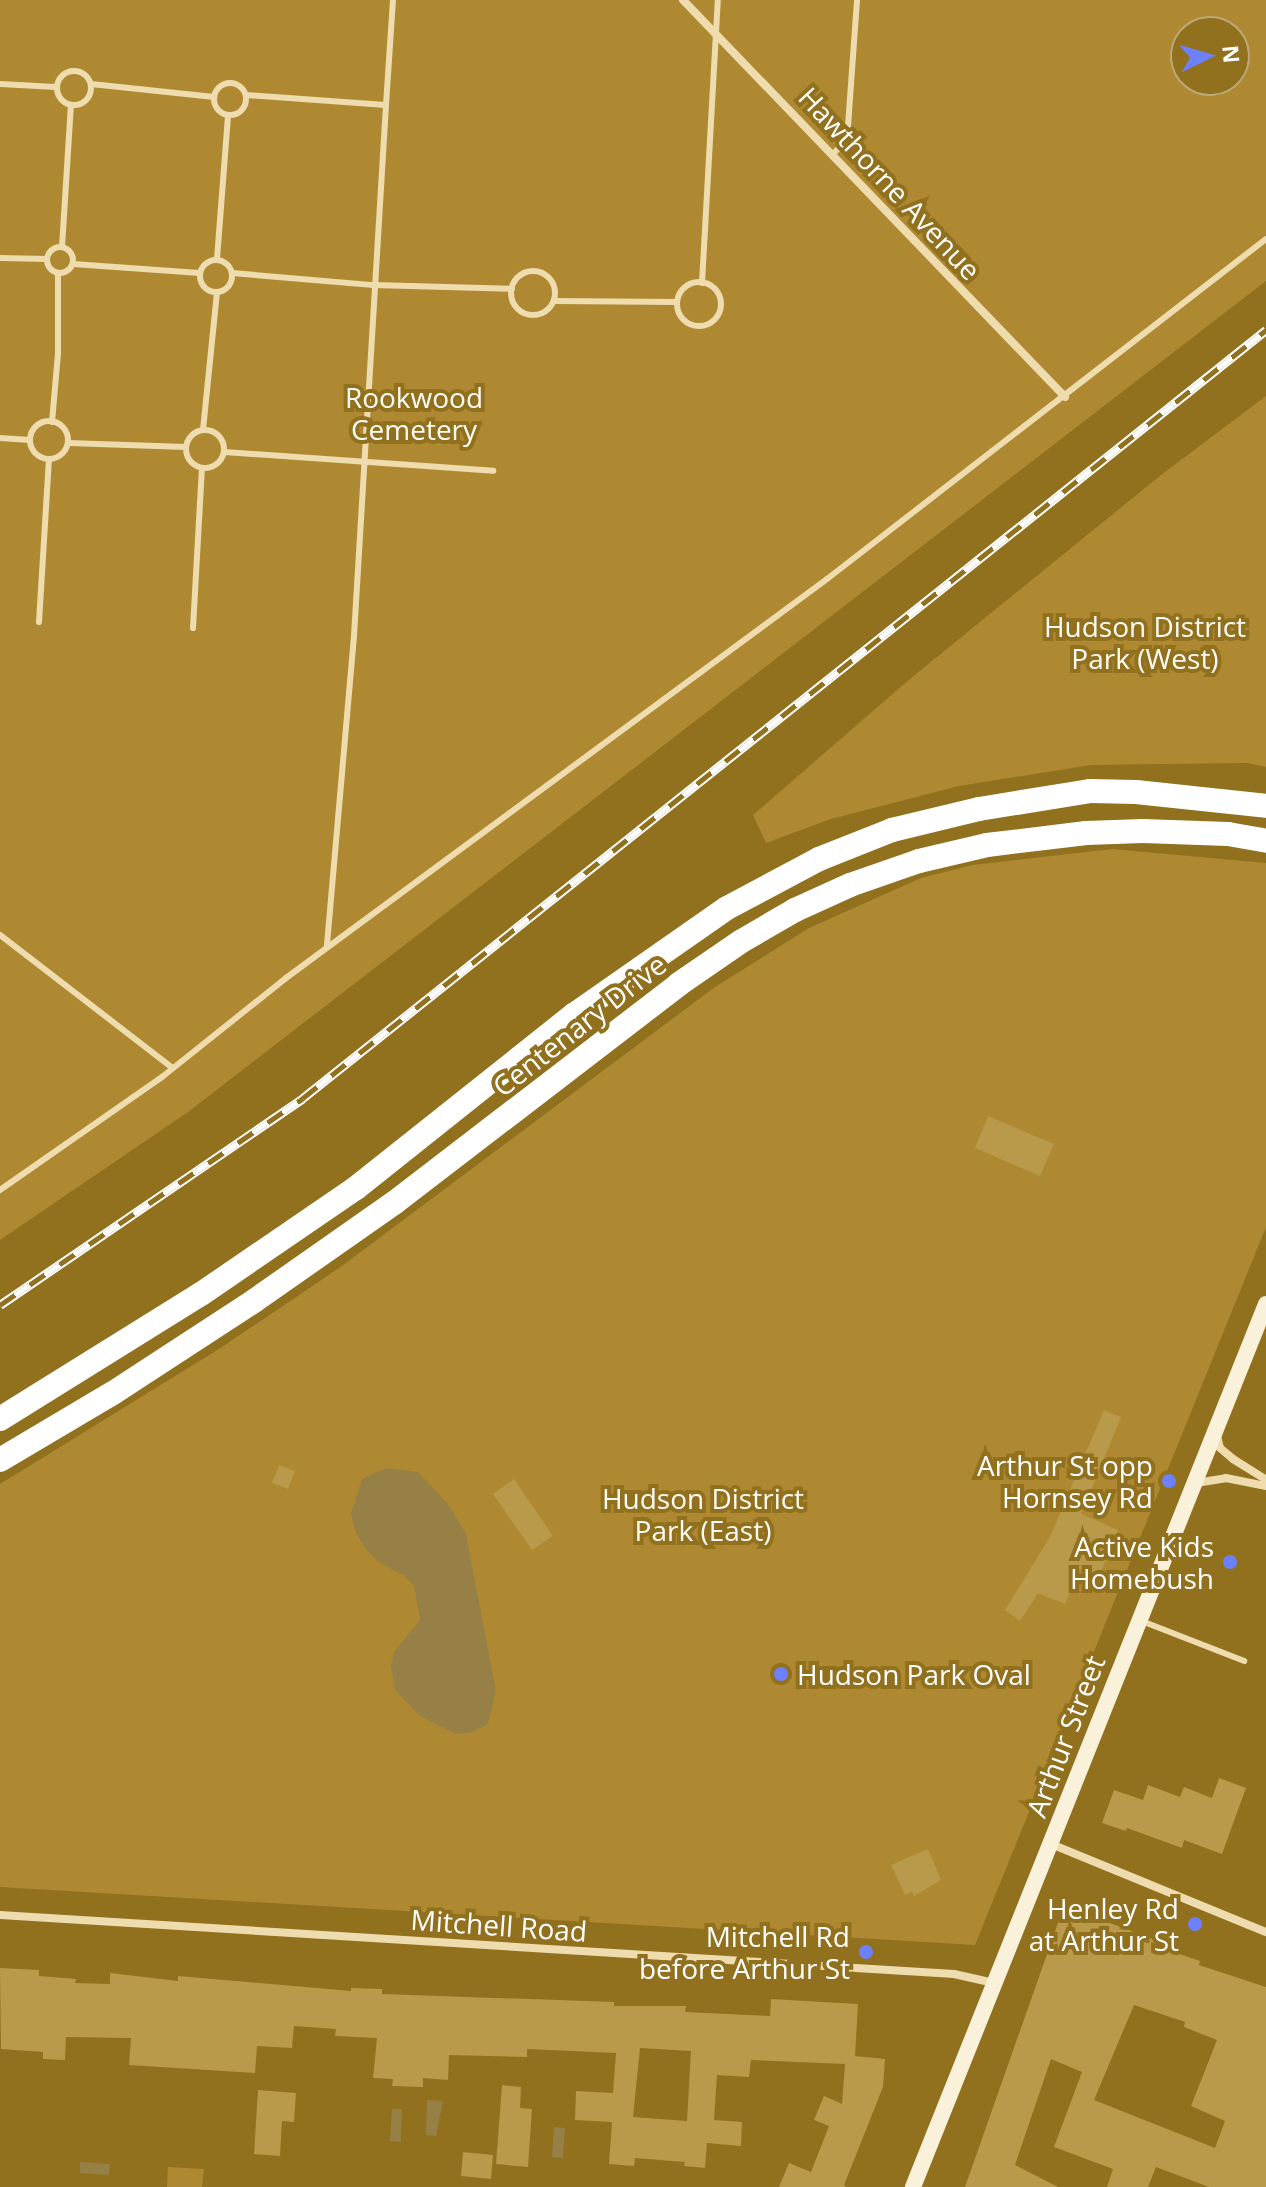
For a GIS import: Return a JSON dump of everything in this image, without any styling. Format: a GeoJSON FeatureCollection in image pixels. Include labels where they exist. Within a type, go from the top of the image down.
{"type":"FeatureCollection","features":[{"type":"Feature","properties":{"kind":"highway","name":"Centenary Drive"},"geometry":{"type":"LineString","coordinates":[[0,1419],[201,1294],[356,1188],[575,1014],[727,908],[819,859],[907,827],[979,809],[1090,791],[1136,792],[1266,806]]}},
{"type":"Feature","properties":{"kind":"highway","name":"Centenary Drive"},"geometry":{"type":"LineString","coordinates":[[0,1460],[113,1393],[254,1301],[394,1203],[679,984],[740,942],[795,910],[850,885],[919,861],[987,845],[1086,833],[1143,831],[1228,834],[1266,841]]}},
{"type":"Feature","properties":{"kind":"main road","name":"Arthur Street"},"geometry":{"type":"LineString","coordinates":[[913,2187],[1266,1304]]}},
{"type":"Feature","properties":{"kind":"street","name":"Hawthorne Avenue"},"geometry":{"type":"LineString","coordinates":[[683,0],[1065,397]]}},
{"type":"Feature","properties":{"kind":"street"},"geometry":{"type":"LineString","coordinates":[[1216,1431],[1220,1448],[1266,1480]]}},
{"type":"Feature","properties":{"kind":"street"},"geometry":{"type":"LineString","coordinates":[[1195,1483],[1226,1478],[1266,1486]]}},
{"type":"Feature","properties":{"kind":"street"},"geometry":{"type":"LineString","coordinates":[[1051,1844],[1266,1932]]}},
{"type":"Feature","properties":{"kind":"street","name":"Mitchell Road"},"geometry":{"type":"LineString","coordinates":[[0,1915],[954,1974],[995,1983]]}},
{"type":"Feature","properties":{"kind":"lane"},"geometry":{"type":"LineString","coordinates":[[326,948],[354,636],[362,463],[393,0]]}},
{"type":"Feature","properties":{"kind":"lane"},"geometry":{"type":"LineString","coordinates":[[702,283],[718,0]]}},
{"type":"Feature","properties":{"kind":"lane"},"geometry":{"type":"LineString","coordinates":[[832,155],[847,140],[857,0]]}},
{"type":"Feature","properties":{"kind":"lane"},"geometry":{"type":"LineString","coordinates":[[71,70],[85,75],[91,84],[86,100],[71,105],[62,100],[56,87],[60,77],[71,70]]}},
{"type":"Feature","properties":{"kind":"lane"},"geometry":{"type":"LineString","coordinates":[[230,82],[241,87],[246,95],[241,112],[228,115],[216,107],[214,97],[217,89],[230,82]]}},
{"type":"Feature","properties":{"kind":"lane"},"geometry":{"type":"LineString","coordinates":[[0,84],[56,87]]}},
{"type":"Feature","properties":{"kind":"lane"},"geometry":{"type":"LineString","coordinates":[[91,84],[214,97]]}},
{"type":"Feature","properties":{"kind":"lane"},"geometry":{"type":"LineString","coordinates":[[246,95],[386,105]]}},
{"type":"Feature","properties":{"kind":"lane"},"geometry":{"type":"LineString","coordinates":[[62,247],[71,105]]}},
{"type":"Feature","properties":{"kind":"lane"},"geometry":{"type":"LineString","coordinates":[[217,259],[228,115]]}},
{"type":"Feature","properties":{"kind":"lane"},"geometry":{"type":"LineString","coordinates":[[0,1190],[173,1068],[326,948],[827,579],[1266,239]]}},
{"type":"Feature","properties":{"kind":"lane"},"geometry":{"type":"LineString","coordinates":[[62,247],[53,249],[47,259],[49,267],[58,273],[65,272],[73,264],[200,273]]}},
{"type":"Feature","properties":{"kind":"lane"},"geometry":{"type":"LineString","coordinates":[[62,247],[72,255],[73,264]]}},
{"type":"Feature","properties":{"kind":"lane"},"geometry":{"type":"LineString","coordinates":[[0,258],[47,259]]}},
{"type":"Feature","properties":{"kind":"lane"},"geometry":{"type":"LineString","coordinates":[[217,259],[229,265],[232,273],[231,284],[217,293],[203,286],[200,273],[203,265],[217,259]]}},
{"type":"Feature","properties":{"kind":"lane"},"geometry":{"type":"LineString","coordinates":[[554,301],[551,280],[538,271],[520,275],[512,289],[516,306],[532,314],[544,312],[554,301],[677,302]]}},
{"type":"Feature","properties":{"kind":"lane"},"geometry":{"type":"LineString","coordinates":[[52,422],[58,353],[58,273]]}},
{"type":"Feature","properties":{"kind":"lane"},"geometry":{"type":"LineString","coordinates":[[232,273],[373,285],[512,289]]}},
{"type":"Feature","properties":{"kind":"lane"},"geometry":{"type":"LineString","coordinates":[[702,283],[711,286],[719,298],[718,313],[710,323],[689,324],[679,314],[677,302],[688,285],[702,283]]}},
{"type":"Feature","properties":{"kind":"lane"},"geometry":{"type":"LineString","coordinates":[[203,430],[217,293]]}},
{"type":"Feature","properties":{"kind":"lane"},"geometry":{"type":"LineString","coordinates":[[52,422],[63,427],[68,443],[63,454],[49,460],[36,454],[30,440],[39,424],[52,422]]}},
{"type":"Feature","properties":{"kind":"lane"},"geometry":{"type":"LineString","coordinates":[[203,430],[218,434],[224,452],[218,464],[202,468],[192,463],[186,447],[192,435],[203,430]]}},
{"type":"Feature","properties":{"kind":"lane"},"geometry":{"type":"LineString","coordinates":[[0,438],[30,440]]}},
{"type":"Feature","properties":{"kind":"lane"},"geometry":{"type":"LineString","coordinates":[[68,443],[186,447]]}},
{"type":"Feature","properties":{"kind":"lane"},"geometry":{"type":"LineString","coordinates":[[224,452],[493,471]]}},
{"type":"Feature","properties":{"kind":"lane"},"geometry":{"type":"LineString","coordinates":[[39,622],[49,460]]}},
{"type":"Feature","properties":{"kind":"lane"},"geometry":{"type":"LineString","coordinates":[[193,628],[202,468]]}},
{"type":"Feature","properties":{"kind":"lane"},"geometry":{"type":"LineString","coordinates":[[0,935],[173,1068]]}},
{"type":"Feature","properties":{"kind":"lane"},"geometry":{"type":"LineString","coordinates":[[1139,1620],[1244,1661]]}},
{"type":"Feature","properties":{"kind":"green space","name":"Rookwood Cemetery"},"geometry":{"type":"Polygon","coordinates":[[[0,0],[1266,0],[1266,281],[188,1112],[0,1240],[0,0]]]}},
{"type":"Feature","properties":{"kind":"green space","name":"Hudson District Park (West)"},"geometry":{"type":"Polygon","coordinates":[[[1266,396],[1266,767],[1247,763],[1091,765],[959,786],[831,819],[766,843],[753,815],[911,678],[1161,475],[1266,396]]]}},
{"type":"Feature","properties":{"kind":"green space","name":"Hudson District Park (East)"},"geometry":{"type":"Polygon","coordinates":[[[1112,849],[1266,863],[1266,1227],[975,1945],[0,1887],[0,1484],[219,1349],[339,1268],[715,987],[809,928],[921,878],[973,865],[1112,849]]]}},
{"type":"Feature","properties":{"kind":"green space"},"geometry":{"type":"Polygon","coordinates":[[[168,2167],[204,2169],[202,2187],[167,2187],[168,2167]]]}},
{"type":"Feature","properties":{"kind":"shaded area"},"geometry":{"type":"Polygon","coordinates":[[[386,1468],[418,1472],[448,1504],[466,1534],[496,1691],[488,1724],[470,1733],[455,1734],[420,1716],[395,1690],[391,1665],[394,1652],[420,1620],[414,1586],[406,1577],[377,1561],[365,1548],[355,1531],[351,1513],[362,1479],[386,1468]]]}},
{"type":"Feature","properties":{"kind":"shaded area"},"geometry":{"type":"Polygon","coordinates":[[[427,2100],[443,2101],[436,2136],[426,2135],[427,2100]]]}},
{"type":"Feature","properties":{"kind":"shaded area"},"geometry":{"type":"Polygon","coordinates":[[[392,2109],[402,2109],[401,2142],[390,2141],[392,2109]]]}},
{"type":"Feature","properties":{"kind":"shaded area"},"geometry":{"type":"Polygon","coordinates":[[[554,2127],[565,2128],[563,2158],[552,2157],[554,2127]]]}},
{"type":"Feature","properties":{"kind":"shaded area"},"geometry":{"type":"Polygon","coordinates":[[[80,2162],[110,2164],[109,2175],[80,2173],[80,2162]]]}},
{"type":"Feature","properties":{"kind":"building"},"geometry":{"type":"Polygon","coordinates":[[[988,1116],[1054,1144],[1040,1176],[975,1148],[988,1116]]]}},
{"type":"Feature","properties":{"kind":"building"},"geometry":{"type":"Polygon","coordinates":[[[1104,1410],[1121,1417],[1081,1514],[1118,1530],[1099,1577],[1080,1569],[1065,1604],[1038,1593],[1020,1621],[1005,1610],[1050,1537],[1104,1410]]]}},
{"type":"Feature","properties":{"kind":"building"},"geometry":{"type":"Polygon","coordinates":[[[279,1465],[295,1471],[288,1489],[272,1483],[279,1465]]]}},
{"type":"Feature","properties":{"kind":"building"},"geometry":{"type":"Polygon","coordinates":[[[514,1479],[553,1536],[532,1550],[493,1494],[514,1479]]]}},
{"type":"Feature","properties":{"kind":"building"},"geometry":{"type":"Polygon","coordinates":[[[1219,1778],[1246,1788],[1222,1854],[1184,1840],[1182,1848],[1127,1828],[1126,1831],[1102,1823],[1114,1790],[1143,1800],[1148,1785],[1180,1797],[1184,1787],[1212,1798],[1219,1778]]]}},
{"type":"Feature","properties":{"kind":"building"},"geometry":{"type":"Polygon","coordinates":[[[928,1849],[941,1880],[914,1896],[912,1892],[905,1895],[891,1865],[928,1849]]]}},
{"type":"Feature","properties":{"kind":"building"},"geometry":{"type":"Polygon","coordinates":[[[1064,1906],[1161,1942],[1159,1947],[1200,1961],[1199,1965],[1266,1987],[1266,2187],[1209,2187],[1156,2167],[1148,2187],[1107,2187],[1113,2169],[1054,2147],[1082,2072],[1051,2059],[1015,2165],[1058,2187],[965,2187],[1064,1906]],[[1134,2005],[1094,2100],[1215,2148],[1225,2121],[1191,2106],[1217,2040],[1184,2027],[1185,2022],[1134,2005]]]}},
{"type":"Feature","properties":{"kind":"building"},"geometry":{"type":"Polygon","coordinates":[[[0,1968],[39,1970],[39,1976],[76,1979],[75,1983],[110,1984],[110,1973],[178,1981],[178,1976],[351,1991],[351,1988],[382,1989],[382,1994],[614,2002],[614,2006],[686,2006],[685,2012],[770,2016],[771,1999],[858,2004],[855,2056],[885,2059],[883,2087],[844,2185],[846,2187],[779,2187],[789,2163],[811,2172],[829,2126],[814,2120],[824,2096],[842,2104],[845,2064],[751,2060],[749,2077],[717,2075],[714,2120],[742,2122],[741,2146],[707,2143],[705,2168],[684,2166],[685,2162],[635,2158],[634,2166],[609,2164],[612,2122],[575,2120],[576,2091],[613,2093],[616,2053],[527,2049],[527,2057],[449,2055],[448,2080],[423,2078],[423,2087],[392,2086],[393,2079],[373,2078],[377,2038],[335,2036],[336,2029],[294,2026],[292,2048],[257,2046],[255,2073],[129,2065],[131,2038],[66,2037],[65,2060],[43,2059],[43,2052],[1,2049],[0,1968]],[[640,2048],[633,2117],[687,2121],[691,2051],[640,2048]]]}},
{"type":"Feature","properties":{"kind":"building"},"geometry":{"type":"Polygon","coordinates":[[[502,2085],[521,2087],[520,2108],[532,2109],[528,2167],[496,2164],[502,2085]]]}},
{"type":"Feature","properties":{"kind":"building"},"geometry":{"type":"Polygon","coordinates":[[[258,2090],[296,2093],[294,2122],[282,2121],[280,2156],[254,2154],[258,2090]]]}},
{"type":"Feature","properties":{"kind":"building"},"geometry":{"type":"Polygon","coordinates":[[[463,2152],[493,2155],[491,2179],[461,2176],[463,2152]]]}},
{"type":"Feature","properties":{"kind":"railway"},"geometry":{"type":"LineString","coordinates":[[0,1305],[303,1098],[1266,330]]}},
{"type":"Feature","properties":{"kind":"place","name":"Arthur St opp Hornsey Rd"},"geometry":{"type":"Point","coordinates":[1169,1481]}},
{"type":"Feature","properties":{"kind":"place","name":"Active Kids Homebush"},"geometry":{"type":"Point","coordinates":[1230,1562]}},
{"type":"Feature","properties":{"kind":"place","name":"Hudson Park Oval"},"geometry":{"type":"Point","coordinates":[781,1674]}},
{"type":"Feature","properties":{"kind":"place","name":"Henley Rd at Arthur St"},"geometry":{"type":"Point","coordinates":[1195,1924]}},
{"type":"Feature","properties":{"kind":"place","name":"Mitchell Rd before Arthur St"},"geometry":{"type":"Point","coordinates":[866,1952]}}]}
